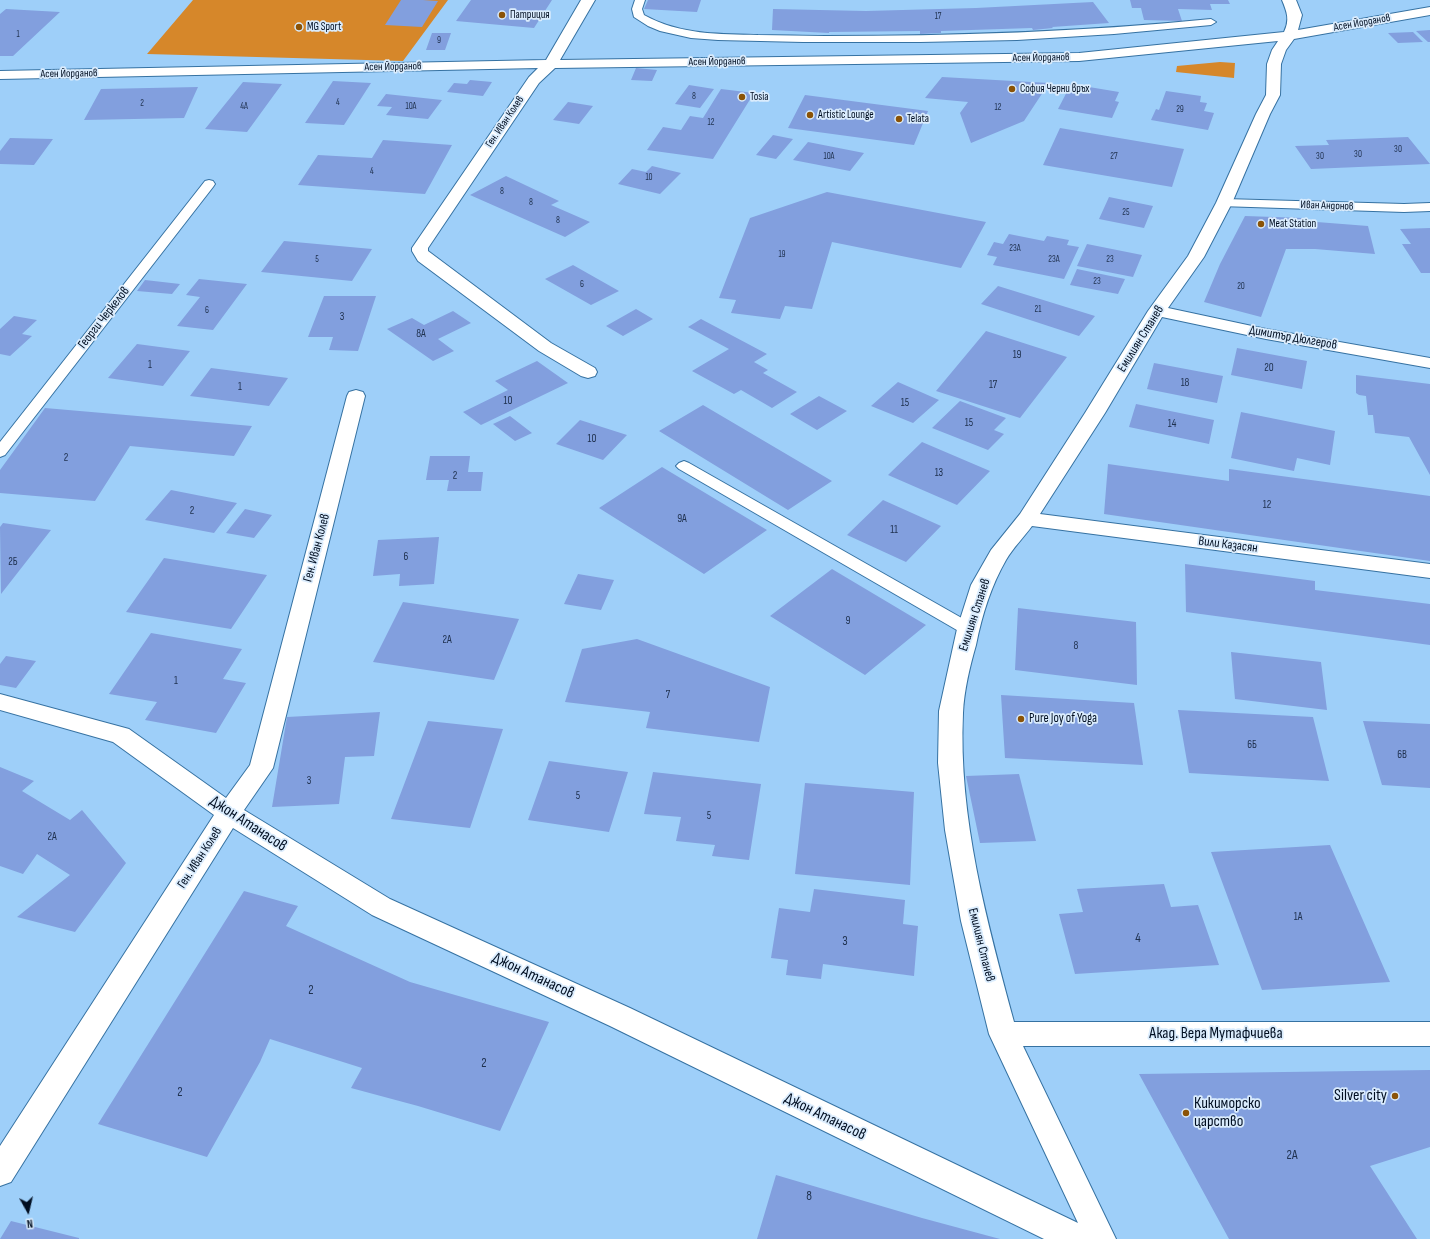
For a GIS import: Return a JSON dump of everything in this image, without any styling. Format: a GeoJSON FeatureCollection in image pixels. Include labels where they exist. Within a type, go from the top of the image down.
{"type":"FeatureCollection","features":[{"type":"Feature","properties":{"kind":"street","name":"Ген. Иван Колев"},"geometry":{"type":"LineString","coordinates":[[588,0],[551,64],[534,80],[421,245],[420,251],[424,257],[546,347],[588,372]]}},
{"type":"Feature","properties":{"kind":"street","name":"Емилиян Станев"},"geometry":{"type":"LineString","coordinates":[[1101,1239],[1003,1034],[974,921],[958,830],[950,763],[951,711],[968,629],[982,585],[998,555],[1027,519],[1157,311],[1196,257],[1224,203],[1262,114],[1273,95],[1274,64],[1279,50],[1294,25],[1295,15],[1289,0]]}},
{"type":"Feature","properties":{"kind":"street","name":"Асен Йорданов"},"geometry":{"type":"LineString","coordinates":[[0,75],[551,64],[1079,57],[1288,36],[1430,11]]}},
{"type":"Feature","properties":{"kind":"street","name":"Димитър Дюлгеров"},"geometry":{"type":"LineString","coordinates":[[1157,311],[1266,334],[1430,362]]}},
{"type":"Feature","properties":{"kind":"street","name":"Ген. Иван Колев"},"geometry":{"type":"LineString","coordinates":[[0,1172],[229,813],[261,768],[356,396]]}},
{"type":"Feature","properties":{"kind":"street","name":"Вили Казасян"},"geometry":{"type":"LineString","coordinates":[[1027,519],[1430,571]]}},
{"type":"Feature","properties":{"kind":"street","name":"Джон Атанасов"},"geometry":{"type":"LineString","coordinates":[[0,702],[120,735],[229,813],[381,907],[620,1017],[1077,1239]]}},
{"type":"Feature","properties":{"kind":"street","name":"Акад. Вера Мутафчиева"},"geometry":{"type":"LineString","coordinates":[[1003,1034],[1430,1034]]}},
{"type":"Feature","properties":{"kind":"lane"},"geometry":{"type":"LineString","coordinates":[[640,0],[637,9],[638,17],[655,26],[674,32],[706,37],[887,39],[1038,37],[1141,30],[1211,22]]}},
{"type":"Feature","properties":{"kind":"lane","name":"Георги Черкелов"},"geometry":{"type":"LineString","coordinates":[[0,452],[209,184]]}},
{"type":"Feature","properties":{"kind":"lane","name":"Иван Андонов"},"geometry":{"type":"LineString","coordinates":[[1224,203],[1404,208],[1430,207]]}},
{"type":"Feature","properties":{"kind":"lane"},"geometry":{"type":"LineString","coordinates":[[684,466],[968,629]]}},
{"type":"Feature","properties":{"kind":"shaded area","name":"MG Sport"},"geometry":{"type":"Polygon","coordinates":[[[193,0],[448,0],[403,61],[147,54],[193,0]]]}},
{"type":"Feature","properties":{"kind":"shaded area"},"geometry":{"type":"Polygon","coordinates":[[[1220,62],[1235,63],[1234,78],[1176,72],[1177,66],[1220,62]]]}},
{"type":"Feature","properties":{"kind":"building"},"geometry":{"type":"Polygon","coordinates":[[[401,0],[438,1],[422,27],[385,25],[401,0]]]}},
{"type":"Feature","properties":{"kind":"building"},"geometry":{"type":"Polygon","coordinates":[[[471,0],[552,0],[534,28],[456,21],[471,0]]]}},
{"type":"Feature","properties":{"kind":"building"},"geometry":{"type":"Polygon","coordinates":[[[648,0],[701,0],[697,12],[644,9],[648,0]]]}},
{"type":"Feature","properties":{"kind":"building"},"geometry":{"type":"Polygon","coordinates":[[[1130,0],[1228,0],[1230,4],[1210,4],[1212,10],[1178,9],[1182,21],[1144,20],[1141,8],[1132,8],[1130,0]]]}},
{"type":"Feature","properties":{"kind":"building"},"geometry":{"type":"Polygon","coordinates":[[[1093,2],[1109,23],[1052,27],[1053,28],[1033,30],[1032,28],[941,31],[941,33],[920,34],[920,31],[829,33],[772,30],[773,9],[866,11],[976,8],[1093,2]]]}},
{"type":"Feature","properties":{"kind":"building"},"geometry":{"type":"Polygon","coordinates":[[[6,9],[60,12],[13,56],[0,56],[0,14],[6,9]]]}},
{"type":"Feature","properties":{"kind":"building"},"geometry":{"type":"Polygon","coordinates":[[[1430,30],[1430,42],[1428,42],[1416,31],[1430,30]]]}},
{"type":"Feature","properties":{"kind":"building"},"geometry":{"type":"Polygon","coordinates":[[[1413,32],[1423,42],[1398,43],[1388,33],[1413,32]]]}},
{"type":"Feature","properties":{"kind":"building"},"geometry":{"type":"Polygon","coordinates":[[[432,33],[451,33],[445,50],[426,50],[432,33]]]}},
{"type":"Feature","properties":{"kind":"building"},"geometry":{"type":"Polygon","coordinates":[[[636,68],[657,70],[652,81],[631,80],[636,68]]]}},
{"type":"Feature","properties":{"kind":"building"},"geometry":{"type":"Polygon","coordinates":[[[942,77],[1049,83],[1024,121],[971,143],[960,113],[968,102],[925,98],[942,77]]]}},
{"type":"Feature","properties":{"kind":"building"},"geometry":{"type":"Polygon","coordinates":[[[470,80],[492,82],[483,96],[447,92],[454,83],[467,84],[470,80]]]}},
{"type":"Feature","properties":{"kind":"building"},"geometry":{"type":"Polygon","coordinates":[[[333,81],[371,83],[344,125],[305,123],[333,81]]]}},
{"type":"Feature","properties":{"kind":"building"},"geometry":{"type":"Polygon","coordinates":[[[243,82],[282,84],[247,132],[205,129],[243,82]]]}},
{"type":"Feature","properties":{"kind":"building"},"geometry":{"type":"Polygon","coordinates":[[[1071,84],[1119,92],[1115,101],[1119,102],[1112,118],[1058,109],[1071,84]]]}},
{"type":"Feature","properties":{"kind":"building"},"geometry":{"type":"Polygon","coordinates":[[[689,85],[714,89],[700,108],[675,104],[689,85]]]}},
{"type":"Feature","properties":{"kind":"building"},"geometry":{"type":"Polygon","coordinates":[[[198,87],[184,118],[84,120],[101,89],[198,87]]]}},
{"type":"Feature","properties":{"kind":"building"},"geometry":{"type":"Polygon","coordinates":[[[721,89],[754,93],[713,159],[647,150],[663,127],[681,130],[690,116],[703,118],[721,89]]]}},
{"type":"Feature","properties":{"kind":"building"},"geometry":{"type":"Polygon","coordinates":[[[1166,91],[1201,96],[1200,102],[1207,103],[1204,111],[1214,113],[1208,130],[1151,120],[1156,109],[1159,110],[1166,91]]]}},
{"type":"Feature","properties":{"kind":"building"},"geometry":{"type":"Polygon","coordinates":[[[386,94],[442,100],[428,119],[386,115],[392,107],[377,106],[386,94]]]}},
{"type":"Feature","properties":{"kind":"building"},"geometry":{"type":"Polygon","coordinates":[[[805,95],[928,111],[914,145],[788,128],[805,95]]]}},
{"type":"Feature","properties":{"kind":"building"},"geometry":{"type":"Polygon","coordinates":[[[568,102],[593,106],[579,124],[553,120],[568,102]]]}},
{"type":"Feature","properties":{"kind":"building"},"geometry":{"type":"Polygon","coordinates":[[[1060,128],[1184,149],[1172,187],[1043,165],[1060,128]]]}},
{"type":"Feature","properties":{"kind":"building"},"geometry":{"type":"Polygon","coordinates":[[[773,135],[793,139],[776,159],[756,155],[773,135]]]}},
{"type":"Feature","properties":{"kind":"building"},"geometry":{"type":"Polygon","coordinates":[[[1408,137],[1430,164],[1311,169],[1295,146],[1329,145],[1326,140],[1408,137]]]}},
{"type":"Feature","properties":{"kind":"building"},"geometry":{"type":"Polygon","coordinates":[[[10,138],[53,139],[34,165],[0,164],[0,151],[10,138]]]}},
{"type":"Feature","properties":{"kind":"building"},"geometry":{"type":"Polygon","coordinates":[[[383,140],[452,145],[425,194],[298,185],[318,155],[372,158],[383,140]]]}},
{"type":"Feature","properties":{"kind":"building"},"geometry":{"type":"Polygon","coordinates":[[[808,142],[864,153],[850,171],[793,160],[808,142]]]}},
{"type":"Feature","properties":{"kind":"building"},"geometry":{"type":"Polygon","coordinates":[[[652,166],[681,173],[660,194],[618,184],[632,169],[646,172],[652,166]]]}},
{"type":"Feature","properties":{"kind":"building"},"geometry":{"type":"Polygon","coordinates":[[[506,176],[559,201],[551,205],[590,222],[565,237],[470,195],[506,176]]]}},
{"type":"Feature","properties":{"kind":"building"},"geometry":{"type":"Polygon","coordinates":[[[827,192],[986,222],[961,268],[832,242],[812,309],[785,306],[780,319],[731,313],[736,300],[719,298],[750,218],[827,192]]]}},
{"type":"Feature","properties":{"kind":"building"},"geometry":{"type":"Polygon","coordinates":[[[1109,197],[1153,206],[1144,228],[1099,219],[1109,197]]]}},
{"type":"Feature","properties":{"kind":"building"},"geometry":{"type":"Polygon","coordinates":[[[1245,216],[1303,218],[1304,221],[1368,226],[1375,254],[1315,249],[1286,249],[1261,317],[1204,302],[1220,264],[1245,216]]]}},
{"type":"Feature","properties":{"kind":"building"},"geometry":{"type":"Polygon","coordinates":[[[1430,228],[1430,273],[1421,273],[1402,244],[1411,244],[1400,229],[1430,228]]]}},
{"type":"Feature","properties":{"kind":"building"},"geometry":{"type":"Polygon","coordinates":[[[1009,234],[1044,241],[1047,236],[1069,240],[1067,245],[1079,247],[1064,279],[993,265],[997,257],[987,255],[994,242],[1003,244],[1009,234]]]}},
{"type":"Feature","properties":{"kind":"building"},"geometry":{"type":"Polygon","coordinates":[[[284,241],[372,249],[352,281],[261,272],[284,241]]]}},
{"type":"Feature","properties":{"kind":"building"},"geometry":{"type":"Polygon","coordinates":[[[1087,244],[1142,255],[1133,277],[1077,266],[1087,244]]]}},
{"type":"Feature","properties":{"kind":"building"},"geometry":{"type":"Polygon","coordinates":[[[573,265],[619,291],[591,305],[545,279],[573,265]]]}},
{"type":"Feature","properties":{"kind":"building"},"geometry":{"type":"Polygon","coordinates":[[[1077,269],[1125,279],[1118,294],[1070,285],[1077,269]]]}},
{"type":"Feature","properties":{"kind":"building"},"geometry":{"type":"Polygon","coordinates":[[[199,279],[247,284],[213,330],[177,326],[200,297],[186,295],[199,279]]]}},
{"type":"Feature","properties":{"kind":"building"},"geometry":{"type":"Polygon","coordinates":[[[145,280],[180,284],[172,294],[137,291],[145,280]]]}},
{"type":"Feature","properties":{"kind":"building"},"geometry":{"type":"Polygon","coordinates":[[[998,286],[1095,316],[1079,336],[981,304],[998,286]]]}},
{"type":"Feature","properties":{"kind":"building"},"geometry":{"type":"Polygon","coordinates":[[[324,296],[376,296],[358,351],[329,350],[333,337],[308,337],[324,296]]]}},
{"type":"Feature","properties":{"kind":"building"},"geometry":{"type":"Polygon","coordinates":[[[636,309],[653,319],[623,336],[606,326],[636,309]]]}},
{"type":"Feature","properties":{"kind":"building"},"geometry":{"type":"Polygon","coordinates":[[[453,311],[471,323],[438,339],[454,351],[433,361],[387,329],[412,318],[424,325],[453,311]]]}},
{"type":"Feature","properties":{"kind":"building"},"geometry":{"type":"Polygon","coordinates":[[[14,316],[37,320],[22,334],[32,336],[10,356],[0,354],[0,329],[14,316]]]}},
{"type":"Feature","properties":{"kind":"building"},"geometry":{"type":"Polygon","coordinates":[[[701,319],[767,354],[754,362],[768,370],[763,373],[797,392],[772,408],[741,390],[734,394],[692,371],[729,349],[688,327],[701,319]]]}},
{"type":"Feature","properties":{"kind":"building"},"geometry":{"type":"Polygon","coordinates":[[[986,331],[1067,357],[1020,418],[936,391],[986,331]]]}},
{"type":"Feature","properties":{"kind":"building"},"geometry":{"type":"Polygon","coordinates":[[[137,344],[190,351],[163,386],[108,378],[137,344]]]}},
{"type":"Feature","properties":{"kind":"building"},"geometry":{"type":"Polygon","coordinates":[[[1237,348],[1307,361],[1302,389],[1231,375],[1237,348]]]}},
{"type":"Feature","properties":{"kind":"building"},"geometry":{"type":"Polygon","coordinates":[[[537,361],[568,383],[481,425],[463,412],[508,390],[495,381],[537,361]]]}},
{"type":"Feature","properties":{"kind":"building"},"geometry":{"type":"Polygon","coordinates":[[[1154,363],[1223,376],[1217,403],[1147,389],[1154,363]]]}},
{"type":"Feature","properties":{"kind":"building"},"geometry":{"type":"Polygon","coordinates":[[[211,368],[288,378],[269,406],[190,396],[211,368]]]}},
{"type":"Feature","properties":{"kind":"building"},"geometry":{"type":"Polygon","coordinates":[[[1356,375],[1430,384],[1430,475],[1409,437],[1375,433],[1373,415],[1368,415],[1366,396],[1356,393],[1356,375]]]}},
{"type":"Feature","properties":{"kind":"building"},"geometry":{"type":"Polygon","coordinates":[[[898,382],[939,400],[913,423],[871,406],[898,382]]]}},
{"type":"Feature","properties":{"kind":"building"},"geometry":{"type":"Polygon","coordinates":[[[819,396],[847,411],[817,430],[790,414],[819,396]]]}},
{"type":"Feature","properties":{"kind":"building"},"geometry":{"type":"Polygon","coordinates":[[[960,401],[1006,418],[994,430],[1004,434],[988,450],[932,428],[960,401]]]}},
{"type":"Feature","properties":{"kind":"building"},"geometry":{"type":"Polygon","coordinates":[[[1136,404],[1214,420],[1209,444],[1129,427],[1136,404]]]}},
{"type":"Feature","properties":{"kind":"building"},"geometry":{"type":"Polygon","coordinates":[[[703,405],[832,481],[788,510],[659,431],[703,405]]]}},
{"type":"Feature","properties":{"kind":"building"},"geometry":{"type":"Polygon","coordinates":[[[45,408],[252,426],[234,456],[130,446],[95,501],[0,493],[0,470],[45,408]]]}},
{"type":"Feature","properties":{"kind":"building"},"geometry":{"type":"Polygon","coordinates":[[[1241,412],[1335,431],[1330,465],[1297,458],[1294,471],[1231,458],[1241,412]]]}},
{"type":"Feature","properties":{"kind":"building"},"geometry":{"type":"Polygon","coordinates":[[[510,416],[532,433],[515,441],[493,424],[510,416]]]}},
{"type":"Feature","properties":{"kind":"building"},"geometry":{"type":"Polygon","coordinates":[[[580,420],[627,435],[603,460],[556,444],[580,420]]]}},
{"type":"Feature","properties":{"kind":"building"},"geometry":{"type":"Polygon","coordinates":[[[922,442],[990,471],[957,505],[888,475],[922,442]]]}},
{"type":"Feature","properties":{"kind":"building"},"geometry":{"type":"Polygon","coordinates":[[[430,456],[470,456],[468,472],[483,472],[481,491],[447,491],[449,480],[426,480],[430,456]]]}},
{"type":"Feature","properties":{"kind":"building"},"geometry":{"type":"Polygon","coordinates":[[[1108,464],[1229,481],[1229,469],[1430,496],[1430,561],[1104,514],[1108,464]]]}},
{"type":"Feature","properties":{"kind":"building"},"geometry":{"type":"Polygon","coordinates":[[[662,467],[767,530],[704,574],[599,508],[662,467]]]}},
{"type":"Feature","properties":{"kind":"building"},"geometry":{"type":"Polygon","coordinates":[[[171,490],[237,503],[214,533],[145,520],[171,490]]]}},
{"type":"Feature","properties":{"kind":"building"},"geometry":{"type":"Polygon","coordinates":[[[883,500],[941,526],[906,562],[847,535],[883,500]]]}},
{"type":"Feature","properties":{"kind":"building"},"geometry":{"type":"Polygon","coordinates":[[[245,509],[272,515],[254,538],[226,533],[245,509]]]}},
{"type":"Feature","properties":{"kind":"building"},"geometry":{"type":"Polygon","coordinates":[[[3,523],[51,530],[1,594],[0,527],[3,523]]]}},
{"type":"Feature","properties":{"kind":"building"},"geometry":{"type":"Polygon","coordinates":[[[439,537],[434,584],[399,586],[400,574],[373,576],[378,540],[439,537]]]}},
{"type":"Feature","properties":{"kind":"building"},"geometry":{"type":"Polygon","coordinates":[[[164,558],[267,575],[231,629],[126,612],[164,558]]]}},
{"type":"Feature","properties":{"kind":"building"},"geometry":{"type":"Polygon","coordinates":[[[1185,564],[1315,581],[1315,590],[1430,604],[1430,645],[1186,612],[1185,564]]]}},
{"type":"Feature","properties":{"kind":"building"},"geometry":{"type":"Polygon","coordinates":[[[832,569],[926,625],[865,675],[770,616],[832,569]]]}},
{"type":"Feature","properties":{"kind":"building"},"geometry":{"type":"Polygon","coordinates":[[[578,574],[614,580],[601,610],[564,604],[578,574]]]}},
{"type":"Feature","properties":{"kind":"building"},"geometry":{"type":"Polygon","coordinates":[[[403,602],[519,619],[494,680],[373,662],[403,602]]]}},
{"type":"Feature","properties":{"kind":"building"},"geometry":{"type":"Polygon","coordinates":[[[1018,608],[1136,622],[1137,685],[1015,670],[1018,608]]]}},
{"type":"Feature","properties":{"kind":"building"},"geometry":{"type":"Polygon","coordinates":[[[151,633],[242,649],[223,679],[246,683],[216,733],[145,720],[157,702],[109,694],[151,633]]]}},
{"type":"Feature","properties":{"kind":"building"},"geometry":{"type":"Polygon","coordinates":[[[637,639],[770,687],[759,742],[646,728],[650,712],[565,702],[582,649],[637,639]]]}},
{"type":"Feature","properties":{"kind":"building"},"geometry":{"type":"Polygon","coordinates":[[[1231,652],[1321,662],[1327,710],[1235,699],[1231,652]]]}},
{"type":"Feature","properties":{"kind":"building"},"geometry":{"type":"Polygon","coordinates":[[[6,656],[36,661],[16,688],[0,685],[0,664],[6,656]]]}},
{"type":"Feature","properties":{"kind":"building"},"geometry":{"type":"Polygon","coordinates":[[[1001,695],[1134,703],[1143,765],[1005,758],[1001,695]]]}},
{"type":"Feature","properties":{"kind":"building"},"geometry":{"type":"Polygon","coordinates":[[[1178,710],[1313,717],[1329,781],[1189,773],[1178,710]]]}},
{"type":"Feature","properties":{"kind":"building"},"geometry":{"type":"Polygon","coordinates":[[[380,712],[374,756],[345,757],[339,804],[272,807],[287,717],[380,712]]]}},
{"type":"Feature","properties":{"kind":"building"},"geometry":{"type":"Polygon","coordinates":[[[428,721],[503,729],[470,828],[391,819],[428,721]]]}},
{"type":"Feature","properties":{"kind":"building"},"geometry":{"type":"Polygon","coordinates":[[[1363,721],[1430,724],[1430,788],[1382,785],[1363,721]]]}},
{"type":"Feature","properties":{"kind":"building"},"geometry":{"type":"Polygon","coordinates":[[[549,761],[628,772],[609,832],[528,820],[549,761]]]}},
{"type":"Feature","properties":{"kind":"building"},"geometry":{"type":"Polygon","coordinates":[[[0,767],[34,781],[22,791],[70,820],[82,810],[126,863],[75,932],[17,917],[70,875],[37,854],[23,874],[0,866],[0,767]]]}},
{"type":"Feature","properties":{"kind":"building"},"geometry":{"type":"Polygon","coordinates":[[[653,772],[761,784],[749,860],[712,856],[715,845],[676,841],[681,817],[644,814],[653,772]]]}},
{"type":"Feature","properties":{"kind":"building"},"geometry":{"type":"Polygon","coordinates":[[[1019,774],[1036,841],[980,843],[966,776],[1019,774]]]}},
{"type":"Feature","properties":{"kind":"building"},"geometry":{"type":"Polygon","coordinates":[[[805,783],[914,792],[910,885],[795,874],[805,783]]]}},
{"type":"Feature","properties":{"kind":"building"},"geometry":{"type":"Polygon","coordinates":[[[1330,845],[1390,982],[1262,990],[1211,852],[1330,845]]]}},
{"type":"Feature","properties":{"kind":"building"},"geometry":{"type":"Polygon","coordinates":[[[1164,884],[1171,907],[1198,905],[1219,965],[1075,974],[1059,914],[1083,912],[1077,889],[1164,884]]]}},
{"type":"Feature","properties":{"kind":"building"},"geometry":{"type":"Polygon","coordinates":[[[814,889],[905,900],[903,924],[918,926],[914,976],[823,964],[821,979],[786,975],[788,960],[771,958],[779,908],[810,912],[814,889]]]}},
{"type":"Feature","properties":{"kind":"building"},"geometry":{"type":"Polygon","coordinates":[[[244,891],[298,906],[286,926],[410,982],[549,1022],[500,1131],[418,1106],[351,1088],[362,1068],[270,1039],[260,1062],[207,1157],[98,1124],[244,891]]]}},
{"type":"Feature","properties":{"kind":"building","name":"Silver city"},"geometry":{"type":"Polygon","coordinates":[[[1430,1070],[1430,1147],[1370,1166],[1417,1239],[1229,1239],[1139,1074],[1430,1070]]]}},
{"type":"Feature","properties":{"kind":"building"},"geometry":{"type":"Polygon","coordinates":[[[776,1175],[922,1218],[1000,1239],[757,1239],[776,1175]]]}},
{"type":"Feature","properties":{"kind":"building"},"geometry":{"type":"Polygon","coordinates":[[[11,1221],[79,1238],[79,1239],[0,1239],[11,1221]]]}},
{"type":"Feature","properties":{"kind":"place","name":"Патриция"},"geometry":{"type":"Point","coordinates":[502,15]}},
{"type":"Feature","properties":{"kind":"place","name":"MG Sport"},"geometry":{"type":"Point","coordinates":[299,27]}},
{"type":"Feature","properties":{"kind":"place","name":"София Черни връх"},"geometry":{"type":"Point","coordinates":[1012,89]}},
{"type":"Feature","properties":{"kind":"place","name":"Tosia"},"geometry":{"type":"Point","coordinates":[742,97]}},
{"type":"Feature","properties":{"kind":"place","name":"Artistic Lounge"},"geometry":{"type":"Point","coordinates":[810,115]}},
{"type":"Feature","properties":{"kind":"place","name":"Telata"},"geometry":{"type":"Point","coordinates":[899,119]}},
{"type":"Feature","properties":{"kind":"place","name":"Meat Station"},"geometry":{"type":"Point","coordinates":[1261,224]}},
{"type":"Feature","properties":{"kind":"place","name":"Pure Joy of Yoga"},"geometry":{"type":"Point","coordinates":[1021,719]}},
{"type":"Feature","properties":{"kind":"place","name":"Silver city"},"geometry":{"type":"Point","coordinates":[1395,1096]}},
{"type":"Feature","properties":{"kind":"place","name":"Кикиморско царство"},"geometry":{"type":"Point","coordinates":[1186,1113]}}]}
